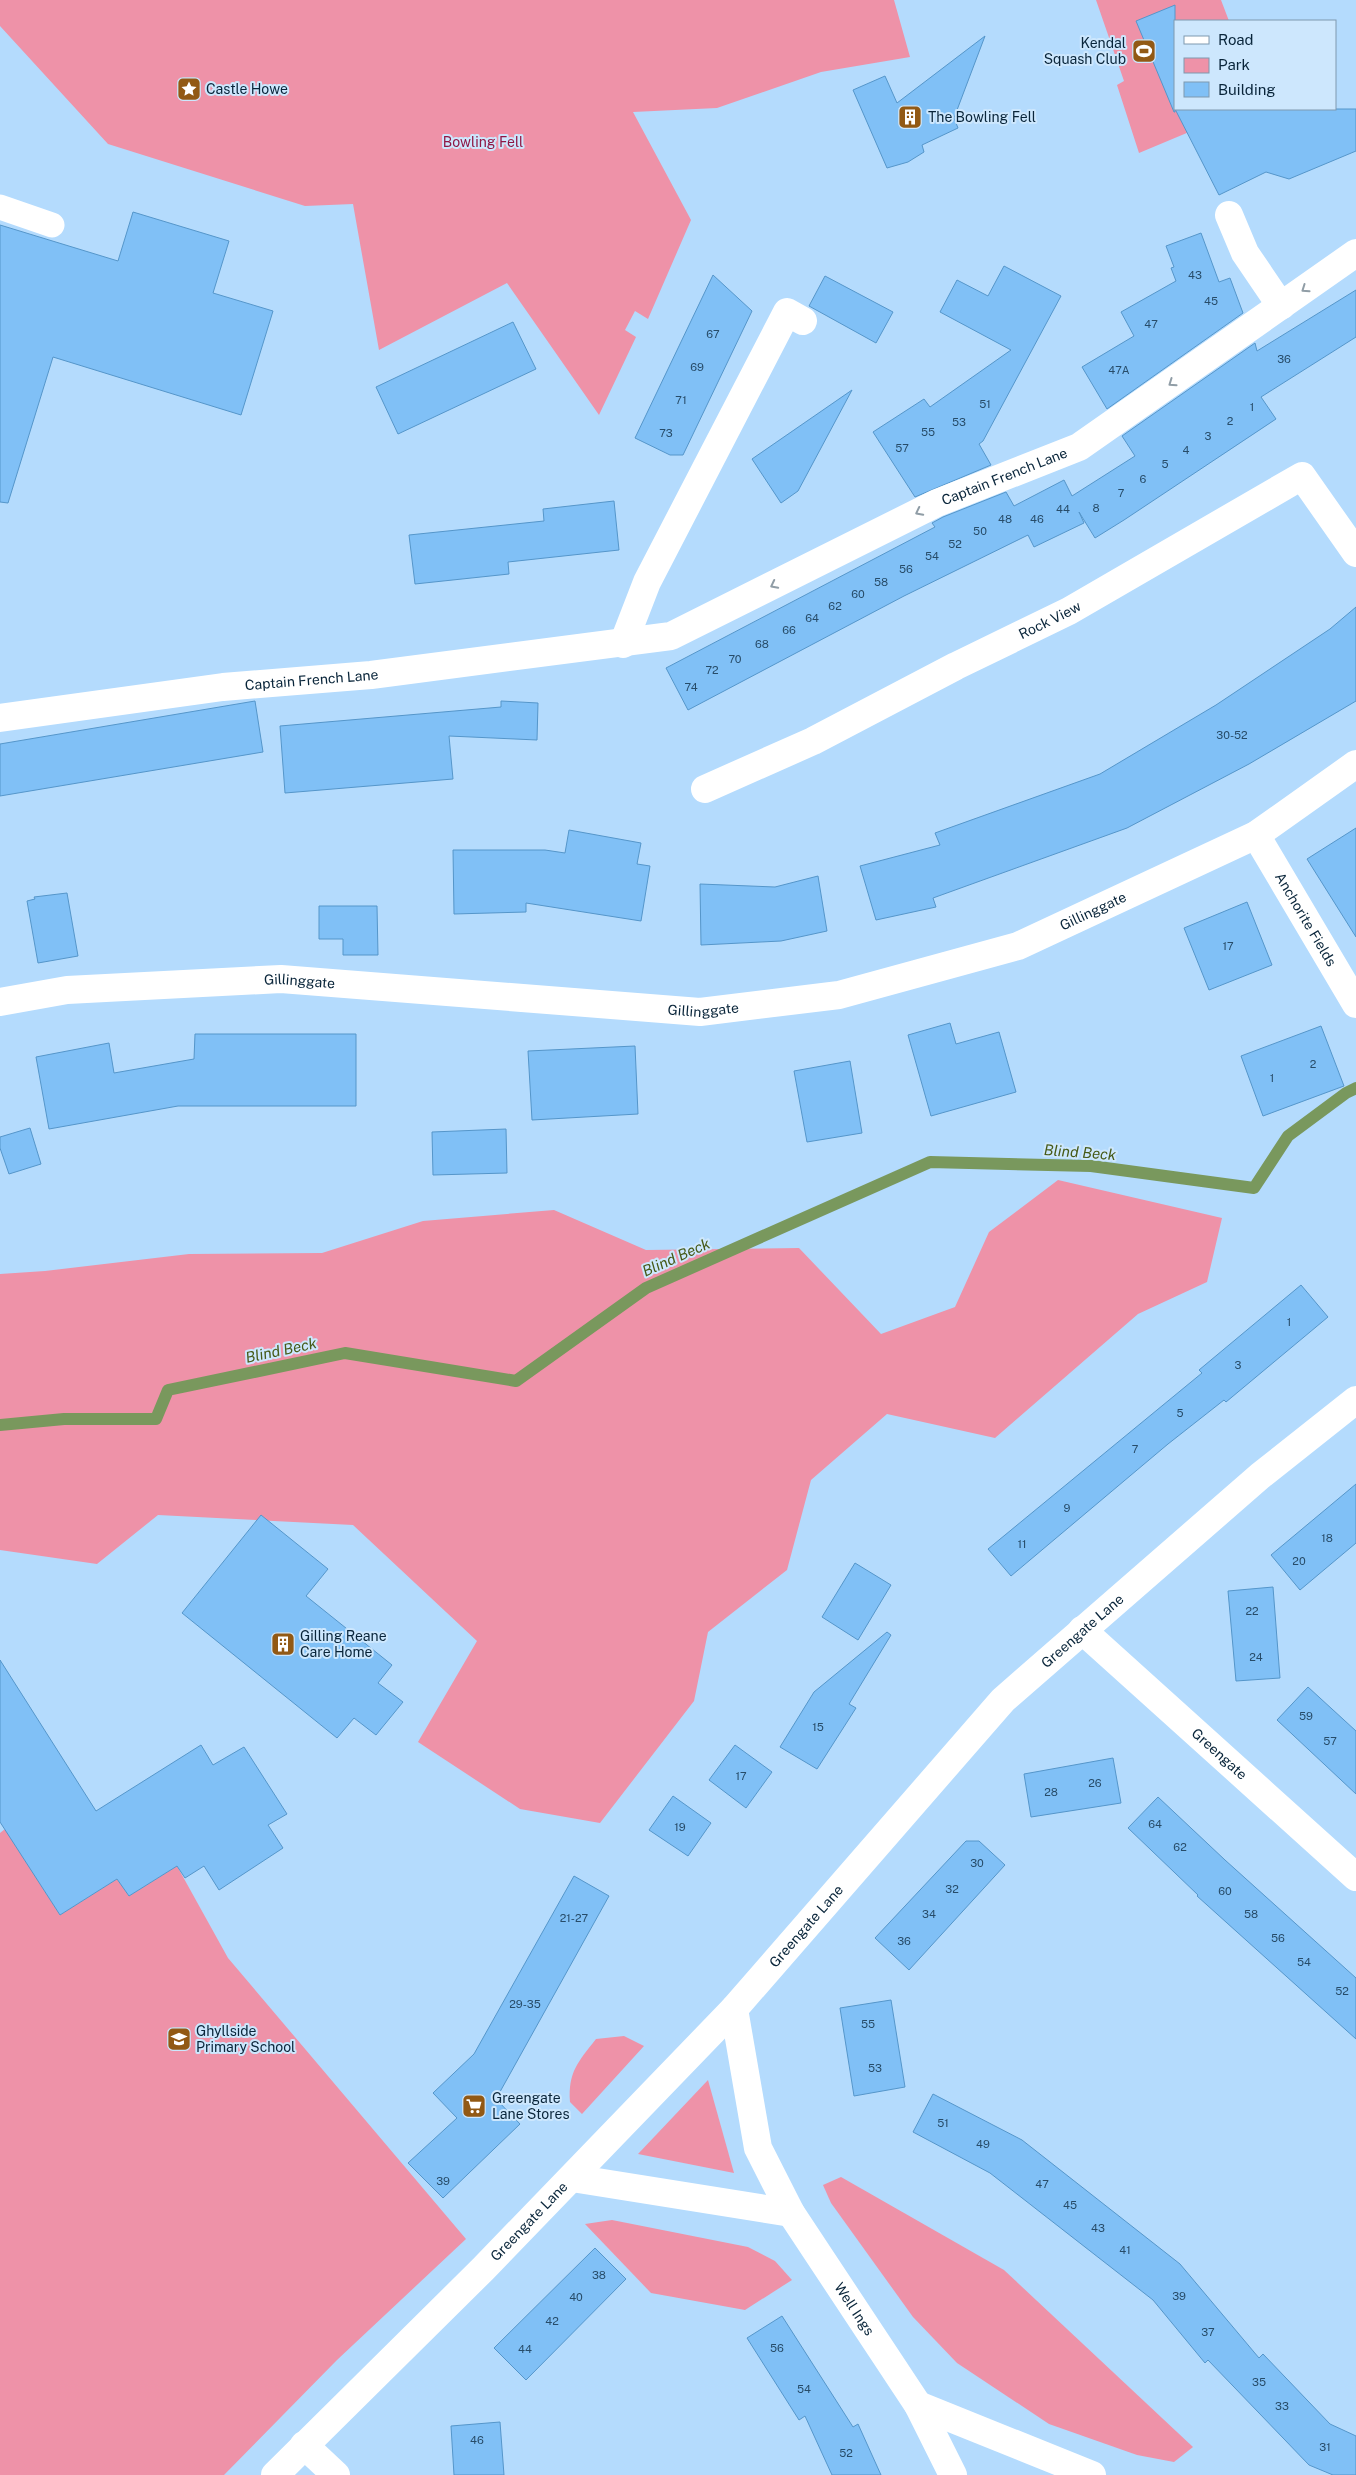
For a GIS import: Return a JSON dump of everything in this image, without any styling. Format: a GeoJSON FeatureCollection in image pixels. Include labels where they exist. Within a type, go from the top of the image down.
{"type":"FeatureCollection","features":[{"type":"Feature","properties":{"kind":"street"},"geometry":{"type":"LineString","coordinates":[[1229,215],[1245,254],[1281,306]]}},
{"type":"Feature","properties":{"kind":"street","name":"Captain French Lane"},"geometry":{"type":"LineString","coordinates":[[1,718],[223,686],[371,675],[623,644],[671,636],[937,503],[1078,447],[1356,253]]}},
{"type":"Feature","properties":{"kind":"street"},"geometry":{"type":"LineString","coordinates":[[623,644],[647,582],[786,312],[803,321]]}},
{"type":"Feature","properties":{"kind":"street","name":"Rock View"},"geometry":{"type":"LineString","coordinates":[[705,789],[813,741],[956,666],[1069,611],[1302,476],[1356,553]]}},
{"type":"Feature","properties":{"kind":"street","name":"Gillinggate"},"geometry":{"type":"LineString","coordinates":[[0,1002],[67,990],[281,980],[700,1012],[840,995],[1018,946],[1256,835],[1356,764]]}},
{"type":"Feature","properties":{"kind":"street","name":"Anchorite Fields"},"geometry":{"type":"LineString","coordinates":[[1256,835],[1356,1004]]}},
{"type":"Feature","properties":{"kind":"street","name":"Greengate Lane"},"geometry":{"type":"LineString","coordinates":[[275,2475],[572,2178],[734,2009],[1003,1700],[1260,1476],[1356,1400]]}},
{"type":"Feature","properties":{"kind":"street","name":"Greengate"},"geometry":{"type":"LineString","coordinates":[[1082,1630],[1356,1877]]}},
{"type":"Feature","properties":{"kind":"street","name":"Well Ings"},"geometry":{"type":"LineString","coordinates":[[734,2009],[758,2148],[791,2213],[918,2404],[953,2475]]}},
{"type":"Feature","properties":{"kind":"street"},"geometry":{"type":"LineString","coordinates":[[572,2178],[791,2213]]}},
{"type":"Feature","properties":{"kind":"street"},"geometry":{"type":"LineString","coordinates":[[918,2404],[1092,2475]]}},
{"type":"Feature","properties":{"kind":"street"},"geometry":{"type":"LineString","coordinates":[[304,2445],[336,2475]]}},
{"type":"Feature","properties":{"kind":"lane"},"geometry":{"type":"LineString","coordinates":[[0,207],[52,225]]}},
{"type":"Feature","properties":{"kind":"green space","name":"Bowling Fell"},"geometry":{"type":"Polygon","coordinates":[[[0,0],[894,0],[910,57],[821,72],[717,108],[633,112],[691,220],[648,319],[635,311],[625,330],[636,337],[599,415],[507,283],[379,350],[353,204],[305,206],[108,144],[0,26],[0,0]]]}},
{"type":"Feature","properties":{"kind":"green space","name":"Kendal Squash Club"},"geometry":{"type":"Polygon","coordinates":[[[1096,0],[1221,0],[1229,20],[1174,20],[1174,110],[1242,110],[1139,153],[1117,85],[1124,81],[1096,0]]]}},
{"type":"Feature","properties":{"kind":"green space"},"geometry":{"type":"Polygon","coordinates":[[[1058,1180],[1222,1218],[1207,1282],[1138,1314],[995,1438],[887,1414],[811,1480],[787,1570],[708,1632],[694,1701],[600,1823],[520,1809],[418,1742],[477,1641],[353,1525],[158,1515],[97,1564],[0,1550],[0,1274],[45,1271],[189,1254],[322,1253],[423,1221],[554,1210],[646,1250],[799,1248],[881,1334],[955,1307],[989,1232],[1058,1180]]]}},
{"type":"Feature","properties":{"kind":"green space","name":"Ghyllside Primary School"},"geometry":{"type":"Polygon","coordinates":[[[5,1829],[60,1915],[117,1879],[129,1896],[177,1866],[228,1958],[466,2239],[337,2360],[224,2475],[0,2475],[0,1833],[5,1829]]]}},
{"type":"Feature","properties":{"kind":"green space"},"geometry":{"type":"Polygon","coordinates":[[[624,2036],[644,2046],[582,2114],[570,2102],[571,2083],[576,2068],[596,2039],[624,2036]]]}},
{"type":"Feature","properties":{"kind":"green space"},"geometry":{"type":"Polygon","coordinates":[[[708,2080],[734,2173],[638,2154],[708,2080]]]}},
{"type":"Feature","properties":{"kind":"green space"},"geometry":{"type":"Polygon","coordinates":[[[841,2177],[1004,2270],[1193,2447],[1174,2462],[1137,2455],[1049,2424],[957,2363],[913,2317],[831,2203],[823,2185],[841,2177]]]}},
{"type":"Feature","properties":{"kind":"green space"},"geometry":{"type":"Polygon","coordinates":[[[612,2220],[748,2247],[775,2261],[792,2280],[745,2310],[651,2293],[585,2224],[612,2220]]]}},
{"type":"Feature","properties":{"kind":"building"},"geometry":{"type":"Polygon","coordinates":[[[1175,5],[1175,112],[1174,112],[1136,21],[1175,5]]]}},
{"type":"Feature","properties":{"kind":"building","name":"The Bowling Fell"},"geometry":{"type":"Polygon","coordinates":[[[985,36],[954,118],[958,128],[922,145],[924,152],[908,162],[887,168],[853,90],[885,76],[897,103],[985,36]]]}},
{"type":"Feature","properties":{"kind":"building"},"geometry":{"type":"Polygon","coordinates":[[[1356,109],[1356,151],[1289,179],[1266,172],[1219,195],[1176,110],[1356,109]]]}},
{"type":"Feature","properties":{"kind":"building"},"geometry":{"type":"Polygon","coordinates":[[[133,212],[229,241],[213,293],[273,311],[241,415],[53,357],[8,503],[0,502],[0,225],[118,261],[133,212]]]}},
{"type":"Feature","properties":{"kind":"building"},"geometry":{"type":"Polygon","coordinates":[[[1201,233],[1219,282],[1230,278],[1243,313],[1107,409],[1082,367],[1134,336],[1121,312],[1176,281],[1171,268],[1174,267],[1166,246],[1201,233]]]}},
{"type":"Feature","properties":{"kind":"building"},"geometry":{"type":"Polygon","coordinates":[[[1004,266],[1061,296],[983,441],[979,444],[991,465],[915,497],[873,432],[924,399],[930,407],[1011,350],[940,312],[957,280],[988,296],[1004,266]]]}},
{"type":"Feature","properties":{"kind":"building"},"geometry":{"type":"Polygon","coordinates":[[[713,275],[752,311],[683,455],[670,455],[635,438],[713,275]]]}},
{"type":"Feature","properties":{"kind":"building"},"geometry":{"type":"Polygon","coordinates":[[[825,276],[893,312],[876,343],[809,306],[825,276]]]}},
{"type":"Feature","properties":{"kind":"building"},"geometry":{"type":"Polygon","coordinates":[[[1356,290],[1356,337],[1261,397],[1276,419],[1124,520],[1095,538],[1079,512],[1084,523],[1034,547],[1028,535],[904,596],[688,710],[666,668],[935,527],[932,523],[943,517],[1006,492],[1014,506],[1064,480],[1072,496],[1135,456],[1122,436],[1255,343],[1257,351],[1356,290]]]}},
{"type":"Feature","properties":{"kind":"building"},"geometry":{"type":"Polygon","coordinates":[[[513,322],[536,369],[398,434],[376,387],[513,322]]]}},
{"type":"Feature","properties":{"kind":"building"},"geometry":{"type":"Polygon","coordinates":[[[852,390],[798,491],[781,503],[752,459],[852,390]]]}},
{"type":"Feature","properties":{"kind":"building"},"geometry":{"type":"Polygon","coordinates":[[[614,501],[619,550],[508,562],[509,574],[415,584],[409,535],[544,521],[543,509],[614,501]]]}},
{"type":"Feature","properties":{"kind":"building"},"geometry":{"type":"Polygon","coordinates":[[[1356,607],[1356,701],[1249,764],[1127,828],[933,898],[936,907],[876,920],[860,866],[940,845],[935,833],[1100,774],[1216,705],[1330,629],[1356,607]]]}},
{"type":"Feature","properties":{"kind":"building"},"geometry":{"type":"Polygon","coordinates":[[[255,701],[263,752],[0,796],[0,744],[255,701]]]}},
{"type":"Feature","properties":{"kind":"building"},"geometry":{"type":"Polygon","coordinates":[[[501,701],[538,703],[537,740],[449,736],[453,779],[285,793],[280,726],[501,707],[501,701]]]}},
{"type":"Feature","properties":{"kind":"building"},"geometry":{"type":"Polygon","coordinates":[[[1356,828],[1356,937],[1307,859],[1356,828]]]}},
{"type":"Feature","properties":{"kind":"building"},"geometry":{"type":"Polygon","coordinates":[[[569,830],[641,843],[637,864],[650,866],[641,921],[526,903],[526,912],[454,914],[453,850],[545,850],[565,853],[569,830]]]}},
{"type":"Feature","properties":{"kind":"building"},"geometry":{"type":"Polygon","coordinates":[[[818,876],[827,931],[781,941],[701,945],[700,884],[775,887],[818,876]]]}},
{"type":"Feature","properties":{"kind":"building"},"geometry":{"type":"Polygon","coordinates":[[[67,893],[78,956],[38,963],[27,901],[35,899],[34,897],[67,893]]]}},
{"type":"Feature","properties":{"kind":"building"},"geometry":{"type":"Polygon","coordinates":[[[1247,902],[1272,965],[1209,990],[1184,928],[1247,902]]]}},
{"type":"Feature","properties":{"kind":"building"},"geometry":{"type":"Polygon","coordinates":[[[319,906],[377,906],[378,955],[343,955],[343,939],[319,939],[319,906]]]}},
{"type":"Feature","properties":{"kind":"building"},"geometry":{"type":"Polygon","coordinates":[[[950,1023],[956,1044],[999,1032],[1016,1092],[931,1116],[908,1035],[950,1023]]]}},
{"type":"Feature","properties":{"kind":"building"},"geometry":{"type":"Polygon","coordinates":[[[1321,1026],[1344,1086],[1263,1116],[1241,1056],[1321,1026]]]}},
{"type":"Feature","properties":{"kind":"building"},"geometry":{"type":"Polygon","coordinates":[[[195,1034],[356,1034],[356,1106],[178,1106],[49,1129],[36,1057],[109,1043],[114,1073],[194,1059],[195,1034]]]}},
{"type":"Feature","properties":{"kind":"building"},"geometry":{"type":"Polygon","coordinates":[[[635,1046],[638,1114],[532,1120],[528,1051],[635,1046]]]}},
{"type":"Feature","properties":{"kind":"building"},"geometry":{"type":"Polygon","coordinates":[[[850,1061],[862,1133],[807,1142],[794,1071],[850,1061]]]}},
{"type":"Feature","properties":{"kind":"building"},"geometry":{"type":"Polygon","coordinates":[[[30,1128],[41,1164],[9,1174],[0,1148],[0,1137],[30,1128]]]}},
{"type":"Feature","properties":{"kind":"building"},"geometry":{"type":"Polygon","coordinates":[[[506,1129],[507,1173],[433,1175],[432,1132],[506,1129]]]}},
{"type":"Feature","properties":{"kind":"building"},"geometry":{"type":"Polygon","coordinates":[[[1301,1285],[1328,1317],[1226,1402],[1224,1400],[1168,1444],[1011,1576],[988,1549],[1202,1373],[1199,1370],[1301,1285]]]}},
{"type":"Feature","properties":{"kind":"building"},"geometry":{"type":"Polygon","coordinates":[[[1356,1484],[1356,1543],[1300,1590],[1271,1555],[1356,1484]]]}},
{"type":"Feature","properties":{"kind":"building","name":"Gilling Reane Care Home"},"geometry":{"type":"Polygon","coordinates":[[[261,1515],[328,1569],[306,1596],[392,1665],[378,1683],[403,1702],[376,1735],[354,1718],[337,1738],[182,1613],[261,1515]]]}},
{"type":"Feature","properties":{"kind":"building"},"geometry":{"type":"Polygon","coordinates":[[[855,1563],[891,1585],[858,1640],[822,1617],[855,1563]]]}},
{"type":"Feature","properties":{"kind":"building"},"geometry":{"type":"Polygon","coordinates":[[[1273,1587],[1280,1678],[1236,1681],[1228,1591],[1273,1587]]]}},
{"type":"Feature","properties":{"kind":"building"},"geometry":{"type":"Polygon","coordinates":[[[887,1632],[891,1635],[849,1704],[856,1708],[817,1769],[780,1747],[814,1692],[887,1632]]]}},
{"type":"Feature","properties":{"kind":"building"},"geometry":{"type":"Polygon","coordinates":[[[0,1660],[96,1811],[201,1745],[213,1765],[244,1747],[287,1814],[268,1825],[283,1848],[219,1890],[204,1866],[185,1878],[177,1866],[129,1896],[117,1879],[60,1915],[0,1822],[0,1660]]]}},
{"type":"Feature","properties":{"kind":"building"},"geometry":{"type":"Polygon","coordinates":[[[1308,1687],[1356,1731],[1356,1794],[1277,1720],[1308,1687]]]}},
{"type":"Feature","properties":{"kind":"building"},"geometry":{"type":"Polygon","coordinates":[[[735,1745],[772,1772],[746,1808],[709,1780],[735,1745]]]}},
{"type":"Feature","properties":{"kind":"building"},"geometry":{"type":"Polygon","coordinates":[[[1113,1758],[1121,1803],[1031,1817],[1024,1774],[1113,1758]]]}},
{"type":"Feature","properties":{"kind":"building"},"geometry":{"type":"Polygon","coordinates":[[[673,1796],[711,1823],[688,1856],[649,1830],[673,1796]]]}},
{"type":"Feature","properties":{"kind":"building"},"geometry":{"type":"Polygon","coordinates":[[[1158,1797],[1356,1978],[1356,2039],[1197,1896],[1128,1828],[1158,1797]]]}},
{"type":"Feature","properties":{"kind":"building"},"geometry":{"type":"Polygon","coordinates":[[[966,1841],[979,1841],[1005,1865],[909,1970],[875,1938],[966,1841]]]}},
{"type":"Feature","properties":{"kind":"building"},"geometry":{"type":"Polygon","coordinates":[[[574,1876],[609,1896],[496,2099],[520,2124],[443,2198],[408,2163],[457,2118],[433,2093],[474,2054],[574,1876]]]}},
{"type":"Feature","properties":{"kind":"building"},"geometry":{"type":"Polygon","coordinates":[[[891,2000],[905,2087],[854,2096],[840,2008],[891,2000]]]}},
{"type":"Feature","properties":{"kind":"building"},"geometry":{"type":"Polygon","coordinates":[[[933,2094],[1022,2140],[1180,2264],[1259,2358],[1263,2354],[1330,2424],[1356,2436],[1356,2475],[1333,2475],[1309,2465],[1208,2360],[1205,2363],[1153,2300],[990,2173],[913,2132],[933,2094]]]}},
{"type":"Feature","properties":{"kind":"building"},"geometry":{"type":"Polygon","coordinates":[[[595,2248],[626,2279],[526,2380],[494,2348],[595,2248]]]}},
{"type":"Feature","properties":{"kind":"building"},"geometry":{"type":"Polygon","coordinates":[[[782,2316],[853,2427],[858,2424],[881,2475],[832,2475],[805,2416],[799,2420],[747,2338],[782,2316]]]}},
{"type":"Feature","properties":{"kind":"building"},"geometry":{"type":"Polygon","coordinates":[[[500,2422],[504,2475],[454,2475],[451,2426],[500,2422]]]}},
{"type":"Feature","properties":{"kind":"waterway","name":"Blind Beck"},"geometry":{"type":"LineString","coordinates":[[0,1425],[64,1419],[156,1419],[168,1390],[345,1353],[516,1381],[646,1288],[930,1162],[1091,1166],[1254,1188],[1288,1136],[1346,1093],[1356,1088]]}},
{"type":"Feature","properties":{"kind":"place","name":"Kendal Squash Club"},"geometry":{"type":"Point","coordinates":[1144,51]}},
{"type":"Feature","properties":{"kind":"place","name":"Castle Howe"},"geometry":{"type":"Point","coordinates":[189,89]}},
{"type":"Feature","properties":{"kind":"place","name":"The Bowling Fell"},"geometry":{"type":"Point","coordinates":[910,117]}},
{"type":"Feature","properties":{"kind":"place","name":"Gilling Reane Care Home"},"geometry":{"type":"Point","coordinates":[283,1644]}},
{"type":"Feature","properties":{"kind":"place","name":"Ghyllside Primary School"},"geometry":{"type":"Point","coordinates":[179,2039]}},
{"type":"Feature","properties":{"kind":"place","name":"Greengate Lane Stores"},"geometry":{"type":"Point","coordinates":[474,2106]}}]}
